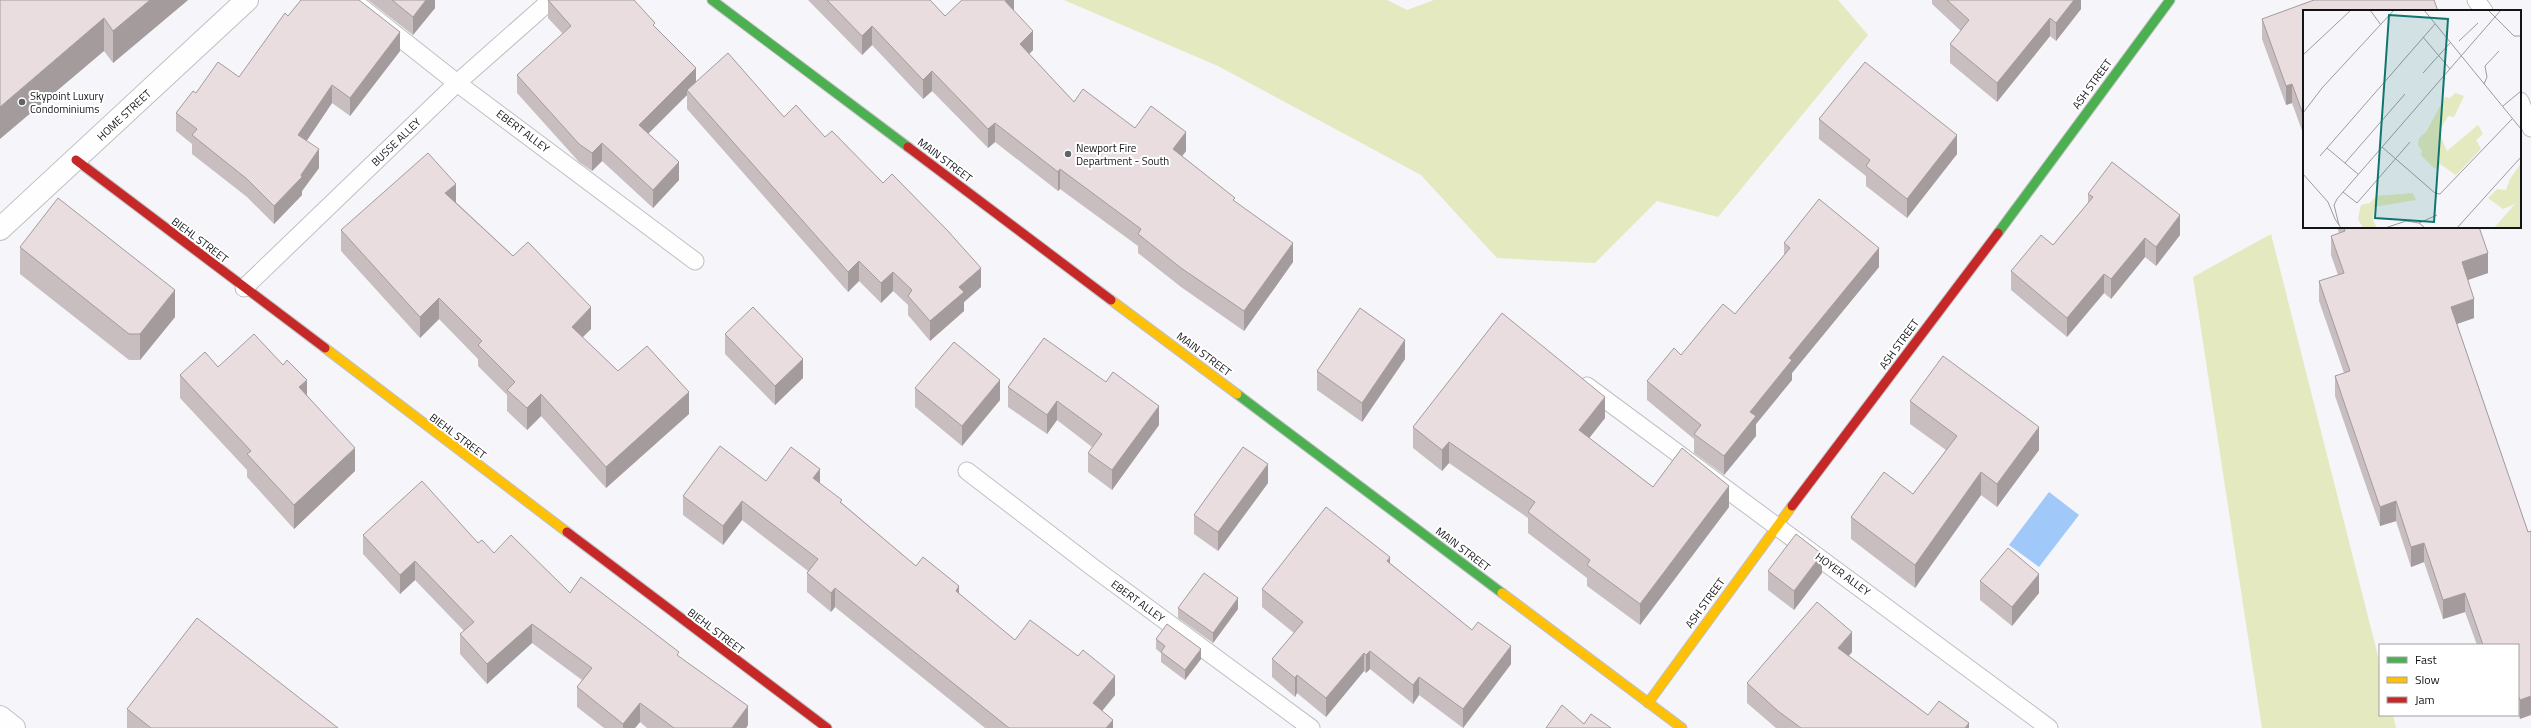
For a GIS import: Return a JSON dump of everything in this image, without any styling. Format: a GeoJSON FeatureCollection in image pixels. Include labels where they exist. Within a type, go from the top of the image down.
{"type":"FeatureCollection","features":[{"type":"Feature","properties":{"kind":"street","name":"HOME STREET"},"geometry":{"type":"LineString","coordinates":[[0,229],[247,0]]}},
{"type":"Feature","properties":{"kind":"street","name":"MAIN STREET"},"geometry":{"type":"LineString","coordinates":[[712,0],[1682,728]]}},
{"type":"Feature","properties":{"kind":"street","name":"ASH STREET"},"geometry":{"type":"LineString","coordinates":[[1648,703],[1776,526],[2020,204],[2113,74],[2167,7],[2170,0]]}},
{"type":"Feature","properties":{"kind":"street","name":"BIEHL STREET"},"geometry":{"type":"LineString","coordinates":[[76,160],[827,728]]}},
{"type":"Feature","properties":{"kind":"street"},"geometry":{"type":"LineString","coordinates":[[0,717],[14,728]]}},
{"type":"Feature","properties":{"kind":"lane","name":"EBERT ALLEY"},"geometry":{"type":"LineString","coordinates":[[352,0],[457,83],[695,261]]}},
{"type":"Feature","properties":{"kind":"lane","name":"BUSSE ALLEY"},"geometry":{"type":"LineString","coordinates":[[244,288],[457,83],[551,0]]}},
{"type":"Feature","properties":{"kind":"lane"},"geometry":{"type":"LineString","coordinates":[[2476,0],[2483,10]]}},
{"type":"Feature","properties":{"kind":"lane"},"geometry":{"type":"LineString","coordinates":[[2521,103],[2531,128]]}},
{"type":"Feature","properties":{"kind":"lane","name":"HOYER ALLEY"},"geometry":{"type":"LineString","coordinates":[[1571,374],[2049,728]]}},
{"type":"Feature","properties":{"kind":"lane","name":"EBERT ALLEY"},"geometry":{"type":"LineString","coordinates":[[967,471],[1095,569],[1312,728]]}},
{"type":"Feature","properties":{"kind":"green space"},"geometry":{"type":"Polygon","coordinates":[[[1064,0],[1387,0],[1407,10],[1434,0],[1838,0],[1868,35],[1718,217],[1657,201],[1595,263],[1497,258],[1421,175],[1218,66],[1064,0]]]}},
{"type":"Feature","properties":{"kind":"green space"},"geometry":{"type":"Polygon","coordinates":[[[2271,234],[2379,660],[2379,716],[2393,716],[2396,728],[2262,728],[2193,277],[2271,234]]]}},
{"type":"Feature","properties":{"kind":"water"},"geometry":{"type":"Polygon","coordinates":[[[2049,492],[2079,515],[2039,567],[2009,545],[2049,492]]]}},
{"type":"Feature","properties":{"kind":"building"},"geometry":{"type":"Polygon","coordinates":[[[0,0],[150,0],[113,31],[104,18],[0,107],[0,0]]]}},
{"type":"Feature","properties":{"kind":"building"},"geometry":{"type":"Polygon","coordinates":[[[301,0],[359,0],[400,32],[350,98],[332,85],[298,135],[319,149],[301,175],[302,177],[274,206],[247,179],[192,135],[197,129],[176,113],[193,91],[196,93],[218,62],[239,77],[285,13],[288,16],[301,0]]]}},
{"type":"Feature","properties":{"kind":"building"},"geometry":{"type":"Polygon","coordinates":[[[392,0],[426,0],[413,17],[392,0]]]}},
{"type":"Feature","properties":{"kind":"building"},"geometry":{"type":"Polygon","coordinates":[[[548,0],[634,0],[655,23],[653,25],[696,68],[639,125],[679,162],[653,190],[602,143],[592,153],[579,144],[517,75],[571,26],[548,0]]]}},
{"type":"Feature","properties":{"kind":"building"},"geometry":{"type":"Polygon","coordinates":[[[827,0],[930,0],[945,16],[962,0],[1006,0],[1005,1],[1033,31],[1020,44],[1074,102],[1083,89],[1135,128],[1151,106],[1186,132],[1173,149],[1235,198],[1233,200],[1293,243],[1244,311],[1181,268],[1138,234],[1141,229],[1060,169],[1058,172],[995,123],[988,129],[932,71],[923,80],[872,26],[862,36],[827,0]]]}},
{"type":"Feature","properties":{"kind":"building"},"geometry":{"type":"Polygon","coordinates":[[[1947,0],[2074,0],[2056,23],[2050,18],[1997,83],[1950,44],[1969,20],[1947,0]]]}},
{"type":"Feature","properties":{"kind":"building"},"geometry":{"type":"Polygon","coordinates":[[[2314,0],[2434,0],[2438,10],[2303,10],[2303,114],[2292,84],[2286,86],[2262,19],[2314,0]]]}},
{"type":"Feature","properties":{"kind":"building"},"geometry":{"type":"Polygon","coordinates":[[[728,53],[784,117],[796,105],[825,137],[832,131],[883,183],[892,174],[947,230],[981,268],[959,287],[964,292],[930,321],[908,296],[912,290],[893,272],[881,283],[859,261],[848,272],[687,90],[728,53]]]}},
{"type":"Feature","properties":{"kind":"building"},"geometry":{"type":"Polygon","coordinates":[[[1865,62],[1957,135],[1907,199],[1866,166],[1870,160],[1819,119],[1865,62]]]}},
{"type":"Feature","properties":{"kind":"building"},"geometry":{"type":"Polygon","coordinates":[[[428,153],[456,184],[445,193],[513,256],[528,242],[591,307],[572,327],[618,371],[647,346],[689,392],[606,467],[541,394],[527,408],[507,390],[515,382],[478,345],[482,341],[439,298],[420,317],[341,230],[428,153]]]}},
{"type":"Feature","properties":{"kind":"building"},"geometry":{"type":"Polygon","coordinates":[[[2112,162],[2180,215],[2156,247],[2145,238],[2111,279],[2104,274],[2067,318],[2011,271],[2041,235],[2053,245],[2093,197],[2088,194],[2112,162]]]}},
{"type":"Feature","properties":{"kind":"building"},"geometry":{"type":"Polygon","coordinates":[[[58,198],[175,290],[140,334],[129,334],[20,247],[58,198]]]}},
{"type":"Feature","properties":{"kind":"building"},"geometry":{"type":"Polygon","coordinates":[[[1819,199],[1879,248],[1789,358],[1792,360],[1750,412],[1756,416],[1724,456],[1694,434],[1701,425],[1647,381],[1674,348],[1681,355],[1723,304],[1735,314],[1790,248],[1784,243],[1819,199]]]}},
{"type":"Feature","properties":{"kind":"building"},"geometry":{"type":"Polygon","coordinates":[[[2344,228],[2479,228],[2488,253],[2462,262],[2474,299],[2451,307],[2528,532],[2531,531],[2531,696],[2520,700],[2519,698],[2519,644],[2483,644],[2465,593],[2443,600],[2424,543],[2411,547],[2396,501],[2380,507],[2335,376],[2350,371],[2319,281],[2344,273],[2331,236],[2345,231],[2344,228]]]}},
{"type":"Feature","properties":{"kind":"building"},"geometry":{"type":"Polygon","coordinates":[[[753,307],[803,359],[775,386],[725,334],[753,307]]]}},
{"type":"Feature","properties":{"kind":"building"},"geometry":{"type":"Polygon","coordinates":[[[1360,308],[1405,340],[1362,403],[1317,371],[1360,308]]]}},
{"type":"Feature","properties":{"kind":"building"},"geometry":{"type":"Polygon","coordinates":[[[1502,313],[1605,397],[1579,430],[1653,487],[1682,448],[1729,486],[1640,604],[1587,565],[1590,560],[1528,512],[1535,502],[1449,442],[1442,450],[1413,427],[1502,313]]]}},
{"type":"Feature","properties":{"kind":"building"},"geometry":{"type":"Polygon","coordinates":[[[254,334],[283,365],[287,360],[307,380],[299,387],[355,448],[294,505],[247,454],[251,451],[180,375],[205,352],[218,367],[254,334]]]}},
{"type":"Feature","properties":{"kind":"building"},"geometry":{"type":"Polygon","coordinates":[[[1044,338],[1106,382],[1113,372],[1159,406],[1112,470],[1088,453],[1102,434],[1057,401],[1047,415],[1008,387],[1044,338]]]}},
{"type":"Feature","properties":{"kind":"building"},"geometry":{"type":"Polygon","coordinates":[[[954,342],[1000,380],[962,426],[915,388],[954,342]]]}},
{"type":"Feature","properties":{"kind":"building"},"geometry":{"type":"Polygon","coordinates":[[[1943,356],[2039,427],[1997,484],[1981,472],[1915,565],[1851,517],[1884,472],[1913,494],[1957,436],[1910,401],[1943,356]]]}},
{"type":"Feature","properties":{"kind":"building"},"geometry":{"type":"Polygon","coordinates":[[[720,446],[766,481],[791,447],[820,469],[813,478],[842,500],[840,502],[916,566],[923,557],[959,586],[956,591],[1015,640],[1030,620],[1078,656],[1083,650],[1115,676],[1093,703],[1113,720],[1106,728],[1009,728],[835,588],[831,593],[807,573],[818,559],[742,501],[723,526],[683,496],[720,446]]]}},
{"type":"Feature","properties":{"kind":"building"},"geometry":{"type":"Polygon","coordinates":[[[1243,447],[1268,464],[1218,532],[1194,515],[1243,447]]]}},
{"type":"Feature","properties":{"kind":"building"},"geometry":{"type":"Polygon","coordinates":[[[422,481],[478,543],[482,540],[494,553],[511,535],[570,593],[581,577],[679,652],[677,655],[748,706],[732,728],[674,728],[640,703],[623,724],[577,687],[592,668],[532,624],[487,664],[460,634],[474,622],[415,561],[400,575],[363,535],[422,481]]]}},
{"type":"Feature","properties":{"kind":"building"},"geometry":{"type":"Polygon","coordinates":[[[1326,507],[1390,557],[1387,561],[1472,630],[1478,622],[1511,646],[1463,709],[1419,677],[1413,685],[1370,651],[1366,655],[1364,653],[1326,698],[1297,675],[1295,678],[1272,659],[1303,622],[1262,589],[1326,507]]]}},
{"type":"Feature","properties":{"kind":"building"},"geometry":{"type":"Polygon","coordinates":[[[1796,534],[1822,554],[1794,591],[1768,571],[1796,534]]]}},
{"type":"Feature","properties":{"kind":"building"},"geometry":{"type":"Polygon","coordinates":[[[2008,548],[2039,574],[2012,607],[1980,581],[2008,548]]]}},
{"type":"Feature","properties":{"kind":"building"},"geometry":{"type":"Polygon","coordinates":[[[1204,573],[1238,598],[1213,633],[1178,608],[1204,573]]]}},
{"type":"Feature","properties":{"kind":"building"},"geometry":{"type":"Polygon","coordinates":[[[1817,602],[1852,632],[1838,648],[1928,715],[1939,701],[1969,723],[1965,728],[1801,728],[1778,711],[1747,683],[1817,602]]]}},
{"type":"Feature","properties":{"kind":"building"},"geometry":{"type":"Polygon","coordinates":[[[197,618],[338,728],[151,728],[127,709],[197,618]]]}},
{"type":"Feature","properties":{"kind":"building"},"geometry":{"type":"Polygon","coordinates":[[[1167,624],[1201,649],[1185,670],[1161,652],[1165,646],[1156,639],[1167,624]]]}},
{"type":"Feature","properties":{"kind":"building"},"geometry":{"type":"Polygon","coordinates":[[[1562,705],[1584,724],[1591,714],[1611,728],[1546,728],[1562,705]]]}},
{"type":"Feature","properties":{"kind":"traffic: fast"},"geometry":{"type":"LineString","coordinates":[[712,0],[908,147]]}},
{"type":"Feature","properties":{"kind":"traffic: fast"},"geometry":{"type":"LineString","coordinates":[[1998,233],[2170,0]]}},
{"type":"Feature","properties":{"kind":"traffic: fast"},"geometry":{"type":"LineString","coordinates":[[1237,394],[1502,593]]}},
{"type":"Feature","properties":{"kind":"traffic: slow"},"geometry":{"type":"LineString","coordinates":[[1111,300],[1237,394]]}},
{"type":"Feature","properties":{"kind":"traffic: slow"},"geometry":{"type":"LineString","coordinates":[[325,348],[567,532]]}},
{"type":"Feature","properties":{"kind":"traffic: slow"},"geometry":{"type":"LineString","coordinates":[[1648,703],[1792,506]]}},
{"type":"Feature","properties":{"kind":"traffic: slow"},"geometry":{"type":"LineString","coordinates":[[1502,593],[1682,728]]}},
{"type":"Feature","properties":{"kind":"traffic: jam"},"geometry":{"type":"LineString","coordinates":[[908,147],[1111,300]]}},
{"type":"Feature","properties":{"kind":"traffic: jam"},"geometry":{"type":"LineString","coordinates":[[76,160],[325,348]]}},
{"type":"Feature","properties":{"kind":"traffic: jam"},"geometry":{"type":"LineString","coordinates":[[1792,506],[1998,233]]}},
{"type":"Feature","properties":{"kind":"traffic: jam"},"geometry":{"type":"LineString","coordinates":[[567,532],[827,728]]}},
{"type":"Feature","properties":{"kind":"place","name":"Skypoint Luxury Condominiums"},"geometry":{"type":"Point","coordinates":[22,102]}},
{"type":"Feature","properties":{"kind":"place","name":"Newport Fire Department - South"},"geometry":{"type":"Point","coordinates":[1068,154]}}]}
